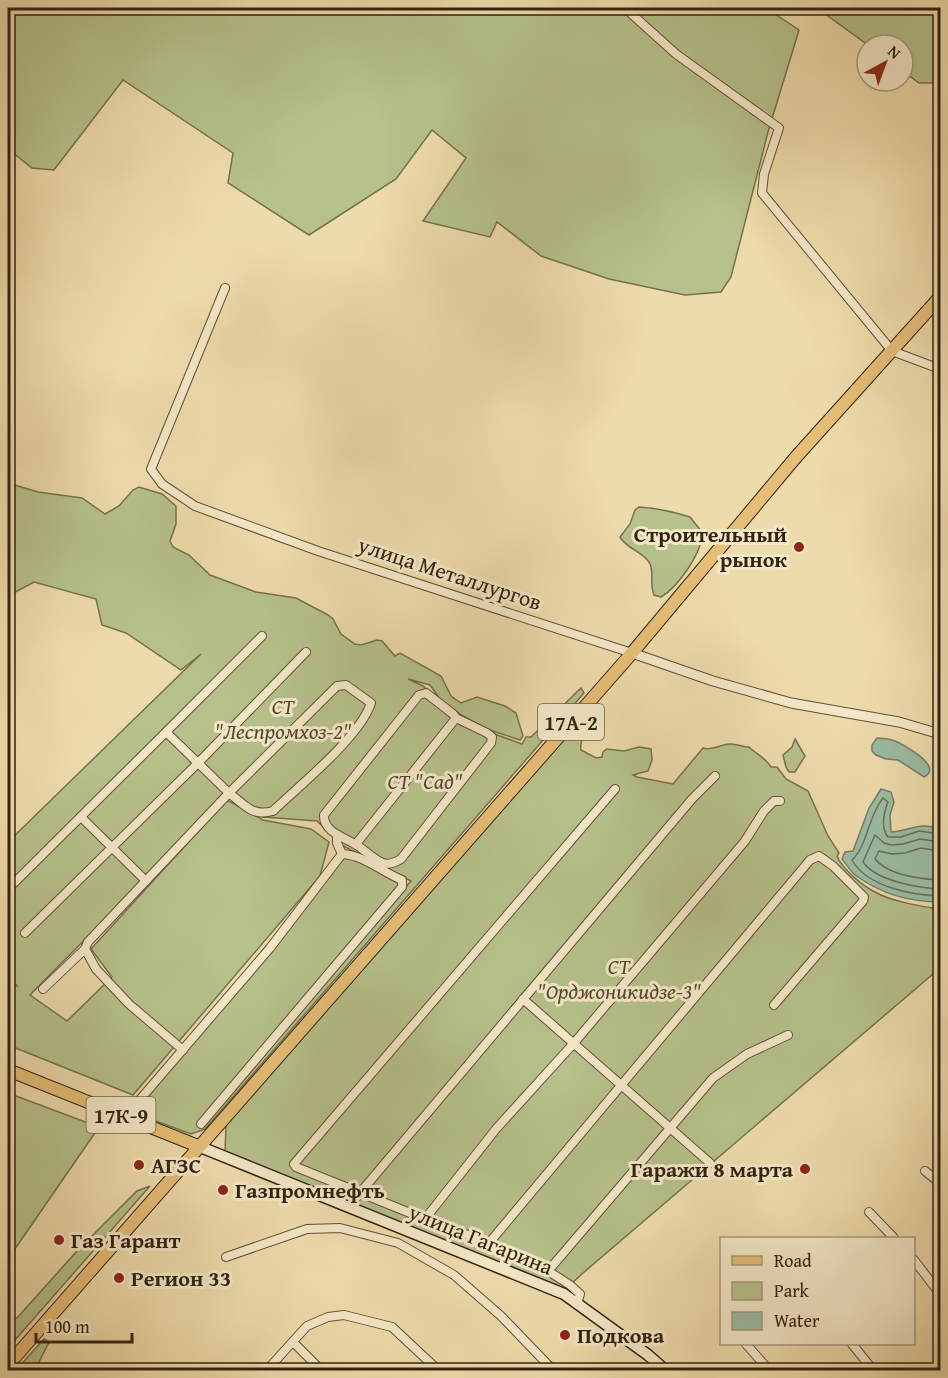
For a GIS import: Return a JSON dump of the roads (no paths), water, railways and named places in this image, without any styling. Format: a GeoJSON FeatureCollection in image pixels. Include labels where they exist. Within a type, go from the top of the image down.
{"type":"FeatureCollection","features":[{"type":"Feature","properties":{"kind":"main road","name":"17А-2"},"geometry":{"type":"LineString","coordinates":[[8,1365],[632,653],[796,458],[940,297]]}},
{"type":"Feature","properties":{"kind":"main road","name":"17К-9"},"geometry":{"type":"LineString","coordinates":[[8,1070],[198,1146]]}},
{"type":"Feature","properties":{"kind":"main road","name":"улица Гагарина"},"geometry":{"type":"LineString","coordinates":[[198,1146],[564,1294],[648,1355],[665,1371]]}},
{"type":"Feature","properties":{"kind":"street"},"geometry":{"type":"LineString","coordinates":[[625,8],[684,60],[778,128],[764,174],[762,193],[892,351],[940,369]]}},
{"type":"Feature","properties":{"kind":"street","name":"улица Металлургов"},"geometry":{"type":"LineString","coordinates":[[225,288],[151,469],[162,484],[195,506],[318,551],[713,681],[791,703],[899,722],[940,734]]}},
{"type":"Feature","properties":{"kind":"street"},"geometry":{"type":"LineString","coordinates":[[8,889],[262,636]]}},
{"type":"Feature","properties":{"kind":"street"},"geometry":{"type":"LineString","coordinates":[[25,933],[198,763],[306,652]]}},
{"type":"Feature","properties":{"kind":"street"},"geometry":{"type":"LineString","coordinates":[[43,989],[85,949],[88,942],[229,793],[337,686],[346,685],[371,703],[369,711],[353,734],[273,811],[262,814],[255,813],[229,793],[166,732]]}},
{"type":"Feature","properties":{"kind":"street"},"geometry":{"type":"LineString","coordinates":[[426,693],[456,718],[492,737],[491,743],[401,859],[382,863],[356,844],[343,840],[337,835],[324,820],[324,814],[419,695],[426,693]]}},
{"type":"Feature","properties":{"kind":"street"},"geometry":{"type":"LineString","coordinates":[[356,844],[456,718]]}},
{"type":"Feature","properties":{"kind":"street"},"geometry":{"type":"LineString","coordinates":[[349,1206],[692,799],[715,776]]}},
{"type":"Feature","properties":{"kind":"street"},"geometry":{"type":"LineString","coordinates":[[577,1304],[580,1294],[548,1271],[489,1243],[359,1193],[296,1167],[294,1164],[615,789]]}},
{"type":"Feature","properties":{"kind":"street"},"geometry":{"type":"LineString","coordinates":[[425,1219],[496,1129],[574,1043],[745,841],[764,811],[774,801],[780,801]]}},
{"type":"Feature","properties":{"kind":"street"},"geometry":{"type":"LineString","coordinates":[[81,817],[146,881]]}},
{"type":"Feature","properties":{"kind":"street"},"geometry":{"type":"LineString","coordinates":[[337,835],[337,843],[342,855]]}},
{"type":"Feature","properties":{"kind":"street"},"geometry":{"type":"LineString","coordinates":[[125,1117],[270,948],[342,855]]}},
{"type":"Feature","properties":{"kind":"street"},"geometry":{"type":"LineString","coordinates":[[201,1124],[402,887],[402,880],[359,858],[342,855]]}},
{"type":"Feature","properties":{"kind":"street"},"geometry":{"type":"LineString","coordinates":[[489,1243],[810,860],[819,856],[833,866],[864,897],[863,901],[774,1005]]}},
{"type":"Feature","properties":{"kind":"street"},"geometry":{"type":"LineString","coordinates":[[85,949],[96,969],[129,1004],[183,1050]]}},
{"type":"Feature","properties":{"kind":"street"},"geometry":{"type":"LineString","coordinates":[[524,999],[710,1162]]}},
{"type":"Feature","properties":{"kind":"street"},"geometry":{"type":"LineString","coordinates":[[548,1271],[713,1078],[747,1054],[788,1035]]}},
{"type":"Feature","properties":{"kind":"street"},"geometry":{"type":"LineString","coordinates":[[925,1171],[940,1184]]}},
{"type":"Feature","properties":{"kind":"street"},"geometry":{"type":"LineString","coordinates":[[869,1212],[892,1237]]}},
{"type":"Feature","properties":{"kind":"street"},"geometry":{"type":"LineString","coordinates":[[226,1257],[307,1229],[340,1228],[398,1242],[467,1285],[501,1316],[553,1371]]}},
{"type":"Feature","properties":{"kind":"street"},"geometry":{"type":"LineString","coordinates":[[915,1261],[940,1294]]}},
{"type":"Feature","properties":{"kind":"street"},"geometry":{"type":"LineString","coordinates":[[267,1371],[308,1326],[328,1317],[344,1315],[392,1327],[438,1371]]}},
{"type":"Feature","properties":{"kind":"street"},"geometry":{"type":"LineString","coordinates":[[293,1342],[321,1371]]}},
{"type":"Feature","properties":{"kind":"street"},"geometry":{"type":"LineString","coordinates":[[747,1345],[769,1371]]}},
{"type":"Feature","properties":{"kind":"street"},"geometry":{"type":"LineString","coordinates":[[853,1345],[873,1371]]}},
{"type":"Feature","properties":{"kind":"water"},"geometry":{"type":"Polygon","coordinates":[[[877,738],[892,740],[912,750],[926,762],[929,773],[924,777],[898,760],[876,755],[872,751],[872,745],[877,738]]]}},
{"type":"Feature","properties":{"kind":"water"},"geometry":{"type":"Polygon","coordinates":[[[881,789],[891,792],[894,802],[890,815],[891,832],[921,826],[940,829],[940,902],[908,899],[877,888],[851,871],[842,859],[845,852],[853,851],[869,808],[881,789]]]}},
{"type":"Feature","properties":{"kind":"place","name":"Строительный рынок"},"geometry":{"type":"Point","coordinates":[799,547]}},
{"type":"Feature","properties":{"kind":"place","name":"АГЗС"},"geometry":{"type":"Point","coordinates":[139,1165]}},
{"type":"Feature","properties":{"kind":"place","name":"Гаражи 8 марта"},"geometry":{"type":"Point","coordinates":[805,1169]}},
{"type":"Feature","properties":{"kind":"place","name":"Газпромнефть"},"geometry":{"type":"Point","coordinates":[223,1190]}},
{"type":"Feature","properties":{"kind":"place","name":"Газ Гарант"},"geometry":{"type":"Point","coordinates":[59,1240]}},
{"type":"Feature","properties":{"kind":"place","name":"Регион 33"},"geometry":{"type":"Point","coordinates":[119,1278]}},
{"type":"Feature","properties":{"kind":"place","name":"Подкова"},"geometry":{"type":"Point","coordinates":[565,1335]}},
{"type":"Feature","properties":{"kind":"park label","name":"СТ \"Леспромхоз-2\""},"geometry":{"type":"Point","coordinates":[283,718]}},
{"type":"Feature","properties":{"kind":"park label","name":"СТ \"Сад\""},"geometry":{"type":"Point","coordinates":[425,781]}},
{"type":"Feature","properties":{"kind":"park label","name":"СТ \"Орджоникидзе-3\""},"geometry":{"type":"Point","coordinates":[619,978]}}]}
